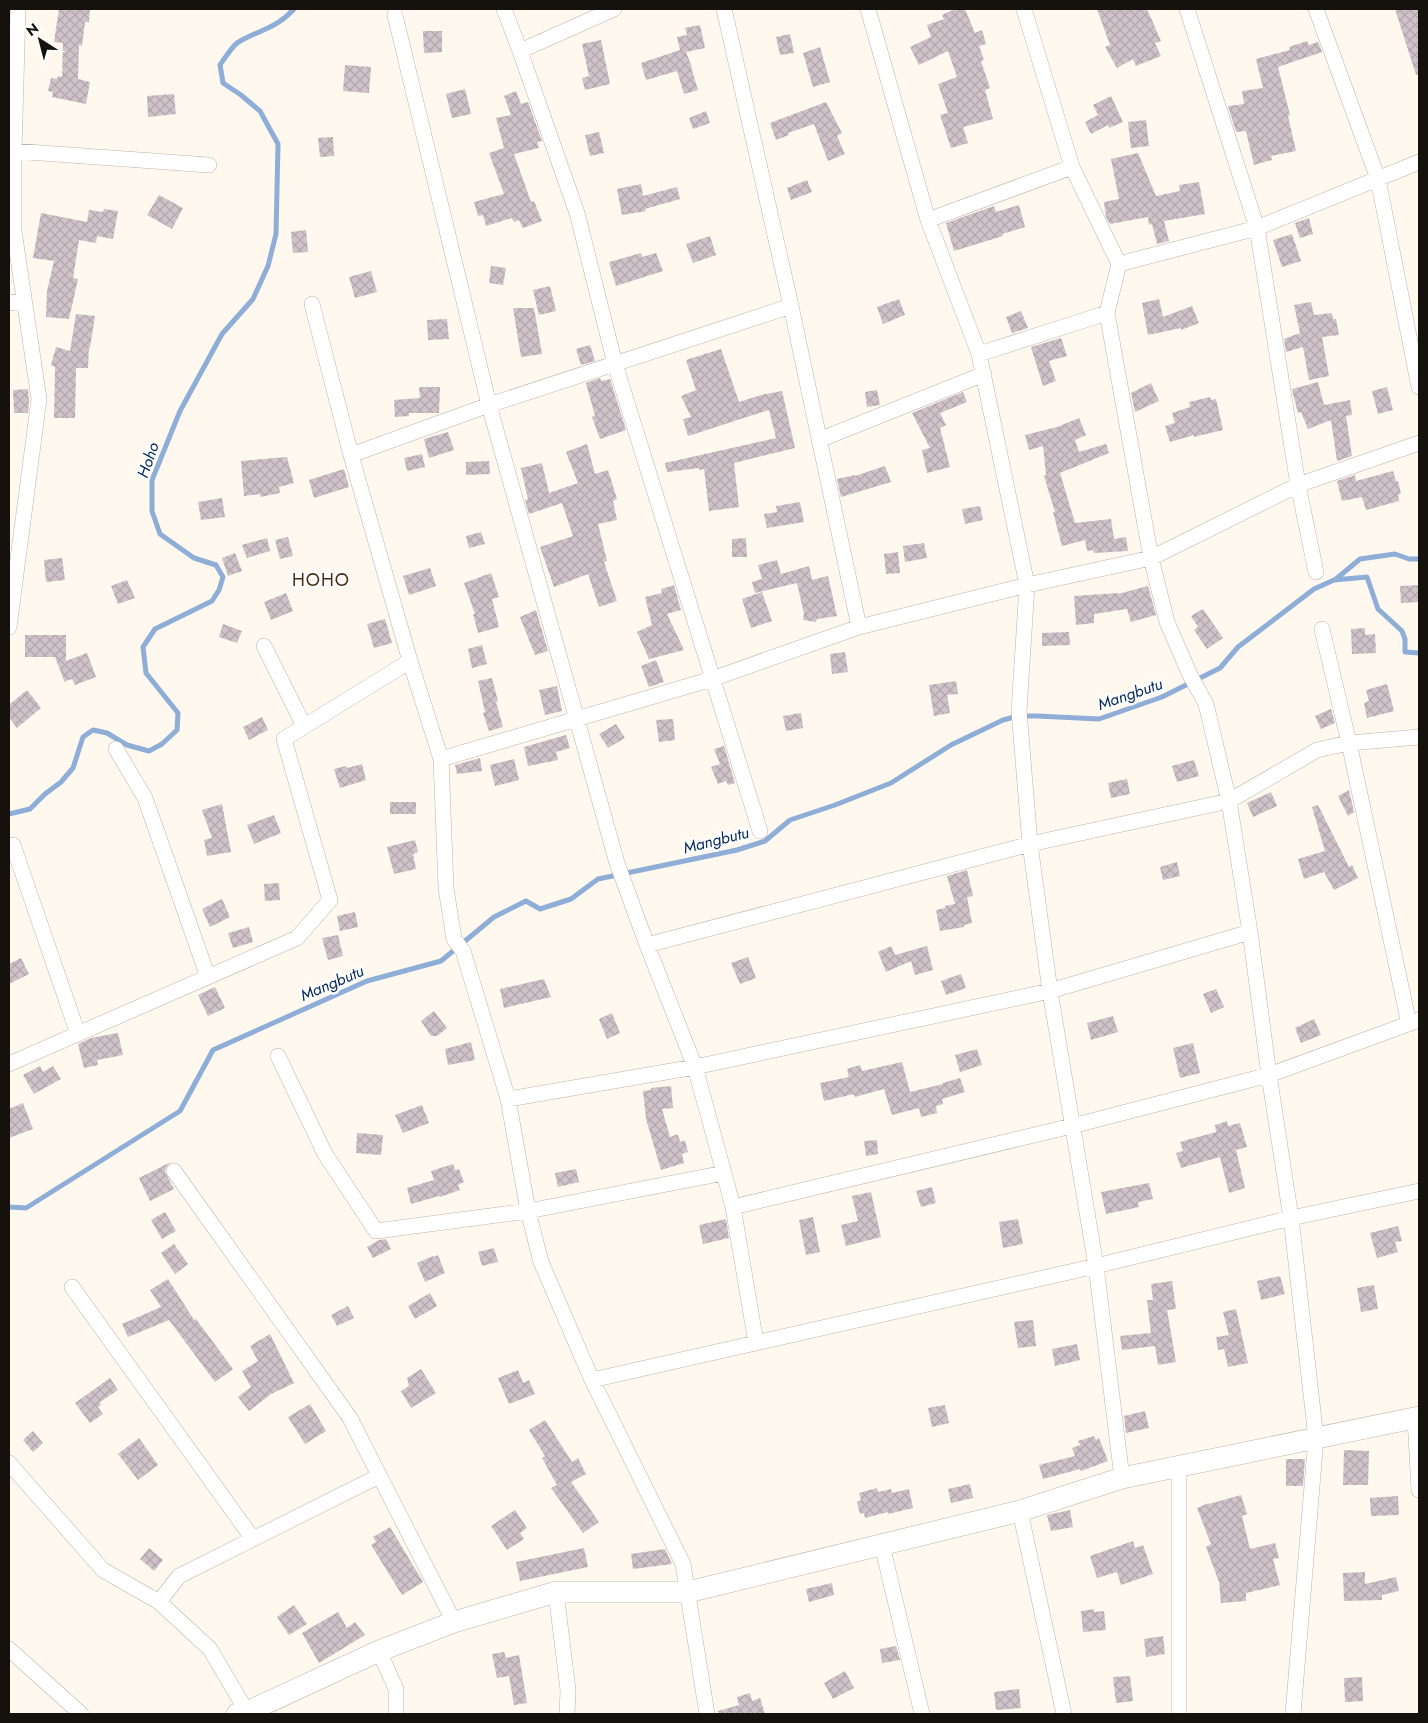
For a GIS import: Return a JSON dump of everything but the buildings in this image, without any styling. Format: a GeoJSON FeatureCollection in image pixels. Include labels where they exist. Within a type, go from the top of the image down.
{"type":"FeatureCollection","features":[{"type":"Feature","properties":{"kind":"street"},"geometry":{"type":"LineString","coordinates":[[9,627],[39,399],[14,231],[18,9]]}},
{"type":"Feature","properties":{"kind":"street"},"geometry":{"type":"LineString","coordinates":[[504,9],[577,213],[615,364],[760,831]]}},
{"type":"Feature","properties":{"kind":"street"},"geometry":{"type":"LineString","coordinates":[[520,51],[614,9]]}},
{"type":"Feature","properties":{"kind":"street"},"geometry":{"type":"LineString","coordinates":[[724,9],[791,306],[859,627]]}},
{"type":"Feature","properties":{"kind":"street"},"geometry":{"type":"LineString","coordinates":[[868,9],[928,220],[979,354],[1027,584],[1019,711],[1030,844],[1050,991],[1096,1266],[1122,1478]]}},
{"type":"Feature","properties":{"kind":"street"},"geometry":{"type":"LineString","coordinates":[[1024,9],[1072,167],[1119,264],[1108,313],[1151,558],[1167,622],[1206,704],[1229,801],[1250,932],[1268,1075],[1291,1218],[1316,1438],[1293,1714]]}},
{"type":"Feature","properties":{"kind":"street"},"geometry":{"type":"LineString","coordinates":[[1187,9],[1257,228],[1298,485],[1316,572]]}},
{"type":"Feature","properties":{"kind":"street"},"geometry":{"type":"LineString","coordinates":[[1316,9],[1378,179],[1419,387]]}},
{"type":"Feature","properties":{"kind":"street"},"geometry":{"type":"LineString","coordinates":[[395,15],[489,405],[617,863],[695,1067],[724,1172],[733,1207],[756,1343]]}},
{"type":"Feature","properties":{"kind":"street"},"geometry":{"type":"LineString","coordinates":[[14,151],[209,165]]}},
{"type":"Feature","properties":{"kind":"street"},"geometry":{"type":"LineString","coordinates":[[1119,264],[1257,228],[1419,162]]}},
{"type":"Feature","properties":{"kind":"street"},"geometry":{"type":"LineString","coordinates":[[928,220],[1072,167]]}},
{"type":"Feature","properties":{"kind":"street"},"geometry":{"type":"LineString","coordinates":[[9,303],[24,301]]}},
{"type":"Feature","properties":{"kind":"street"},"geometry":{"type":"LineString","coordinates":[[312,304],[351,456],[440,759],[446,888],[459,945],[508,1099],[528,1211],[541,1262],[592,1380],[683,1564],[707,1714]]}},
{"type":"Feature","properties":{"kind":"street"},"geometry":{"type":"LineString","coordinates":[[351,456],[489,405],[791,306]]}},
{"type":"Feature","properties":{"kind":"street"},"geometry":{"type":"LineString","coordinates":[[979,354],[1108,313]]}},
{"type":"Feature","properties":{"kind":"street"},"geometry":{"type":"LineString","coordinates":[[819,440],[984,374]]}},
{"type":"Feature","properties":{"kind":"street"},"geometry":{"type":"LineString","coordinates":[[440,759],[712,679],[859,627],[1027,584],[1151,558],[1298,485],[1419,443]]}},
{"type":"Feature","properties":{"kind":"street"},"geometry":{"type":"LineString","coordinates":[[733,1207],[1072,1126],[1268,1075],[1414,1022],[1322,629]]}},
{"type":"Feature","properties":{"kind":"street"},"geometry":{"type":"LineString","coordinates":[[264,646],[304,726]]}},
{"type":"Feature","properties":{"kind":"street"},"geometry":{"type":"LineString","coordinates":[[9,1064],[298,938],[330,900],[284,739],[410,661]]}},
{"type":"Feature","properties":{"kind":"street"},"geometry":{"type":"LineString","coordinates":[[647,945],[1030,844],[1229,801],[1317,750],[1350,743],[1419,737]]}},
{"type":"Feature","properties":{"kind":"street"},"geometry":{"type":"LineString","coordinates":[[116,749],[145,798],[208,977]]}},
{"type":"Feature","properties":{"kind":"street"},"geometry":{"type":"LineString","coordinates":[[13,845],[78,1034]]}},
{"type":"Feature","properties":{"kind":"street"},"geometry":{"type":"LineString","coordinates":[[508,1099],[695,1067],[1050,991],[1250,932]]}},
{"type":"Feature","properties":{"kind":"street"},"geometry":{"type":"LineString","coordinates":[[278,1056],[325,1154],[376,1231],[528,1211],[724,1172]]}},
{"type":"Feature","properties":{"kind":"street"},"geometry":{"type":"LineString","coordinates":[[174,1171],[350,1418],[454,1622]]}},
{"type":"Feature","properties":{"kind":"street"},"geometry":{"type":"LineString","coordinates":[[592,1380],[1096,1266],[1291,1218],[1419,1191]]}},
{"type":"Feature","properties":{"kind":"street"},"geometry":{"type":"LineString","coordinates":[[72,1287],[253,1539]]}},
{"type":"Feature","properties":{"kind":"street"},"geometry":{"type":"LineString","coordinates":[[9,1464],[103,1570],[159,1602],[210,1649],[242,1713],[379,1651],[454,1622],[556,1592],[688,1592],[1020,1511],[1122,1478],[1417,1418],[1419,1490]]}},
{"type":"Feature","properties":{"kind":"street"},"geometry":{"type":"LineString","coordinates":[[1179,1466],[1179,1714]]}},
{"type":"Feature","properties":{"kind":"street"},"geometry":{"type":"LineString","coordinates":[[159,1602],[179,1576],[379,1476]]}},
{"type":"Feature","properties":{"kind":"street"},"geometry":{"type":"LineString","coordinates":[[1020,1511],[1064,1714]]}},
{"type":"Feature","properties":{"kind":"street"},"geometry":{"type":"LineString","coordinates":[[882,1545],[922,1714]]}},
{"type":"Feature","properties":{"kind":"street"},"geometry":{"type":"LineString","coordinates":[[556,1592],[568,1690],[567,1714]]}},
{"type":"Feature","properties":{"kind":"street"},"geometry":{"type":"LineString","coordinates":[[9,1649],[82,1714]]}},
{"type":"Feature","properties":{"kind":"street"},"geometry":{"type":"LineString","coordinates":[[379,1651],[396,1689],[396,1714]]}},
{"type":"Feature","properties":{"kind":"waterway","name":"Hoho"},"geometry":{"type":"LineString","coordinates":[[9,814],[30,809],[61,782],[73,768],[83,737],[93,730],[107,733],[127,745],[149,751],[162,744],[177,730],[178,713],[146,673],[143,647],[155,629],[212,601],[219,590],[223,577],[216,565],[194,558],[160,534],[152,511],[152,480],[180,411],[222,334],[253,299],[268,266],[276,234],[278,144],[260,111],[223,83],[220,65],[237,43],[274,25],[294,9]]}},
{"type":"Feature","properties":{"kind":"waterway"},"geometry":{"type":"LineString","coordinates":[[1336,579],[1360,559],[1395,554],[1409,559],[1419,559]]}},
{"type":"Feature","properties":{"kind":"waterway","name":"Mangbutu"},"geometry":{"type":"LineString","coordinates":[[9,1207],[26,1208],[180,1111],[213,1050],[367,981],[441,961],[494,917],[526,901],[540,909],[571,899],[598,879],[737,850],[765,841],[790,820],[891,783],[951,745],[1003,720],[1018,716],[1099,719],[1162,697],[1220,668],[1238,647],[1314,589],[1334,580],[1367,577],[1378,609],[1402,631],[1405,639],[1405,652],[1419,653]]}},
{"type":"Feature","properties":{"kind":"district","name":"HOHO"},"geometry":{"type":"Point","coordinates":[321,580]}}]}
